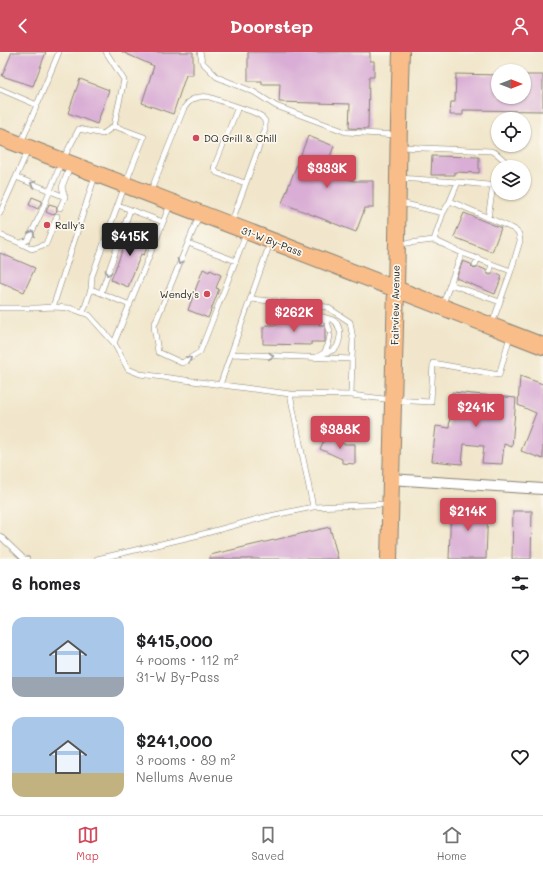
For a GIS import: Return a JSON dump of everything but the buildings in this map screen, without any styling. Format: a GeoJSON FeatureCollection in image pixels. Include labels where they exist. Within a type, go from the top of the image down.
{"type":"FeatureCollection","features":[{"type":"Feature","properties":{"kind":"main road","name":"Fairview Avenue"},"geometry":{"type":"LineString","coordinates":[[389,559],[401,52]]}},
{"type":"Feature","properties":{"kind":"main road","name":"31-W By-Pass"},"geometry":{"type":"LineString","coordinates":[[0,137],[396,288],[491,327],[543,346]]}},
{"type":"Feature","properties":{"kind":"street"},"geometry":{"type":"LineString","coordinates":[[390,479],[543,488]]}},
{"type":"Feature","properties":{"kind":"lane"},"geometry":{"type":"LineString","coordinates":[[0,213],[16,177],[37,104],[59,52]]}},
{"type":"Feature","properties":{"kind":"lane"},"geometry":{"type":"LineString","coordinates":[[60,208],[65,197],[62,187],[67,162],[79,129],[103,134],[114,126],[124,80],[106,52]]}},
{"type":"Feature","properties":{"kind":"lane"},"geometry":{"type":"LineString","coordinates":[[200,52],[202,62],[217,77],[254,92],[276,106],[346,132],[398,141],[491,151],[496,153],[504,160]]}},
{"type":"Feature","properties":{"kind":"lane"},"geometry":{"type":"LineString","coordinates":[[0,89],[37,104]]}},
{"type":"Feature","properties":{"kind":"lane"},"geometry":{"type":"LineString","coordinates":[[150,194],[184,108],[193,98],[204,96],[253,112],[261,116],[265,121],[265,130],[230,225]]}},
{"type":"Feature","properties":{"kind":"lane"},"geometry":{"type":"LineString","coordinates":[[238,107],[214,169],[217,173],[245,183]]}},
{"type":"Feature","properties":{"kind":"lane"},"geometry":{"type":"LineString","coordinates":[[82,313],[91,289],[92,276],[144,137],[114,126]]}},
{"type":"Feature","properties":{"kind":"lane"},"geometry":{"type":"LineString","coordinates":[[20,243],[28,240],[50,191],[67,162]]}},
{"type":"Feature","properties":{"kind":"lane"},"geometry":{"type":"LineString","coordinates":[[53,307],[96,173]]}},
{"type":"Feature","properties":{"kind":"lane"},"geometry":{"type":"LineString","coordinates":[[16,177],[65,197]]}},
{"type":"Feature","properties":{"kind":"lane"},"geometry":{"type":"LineString","coordinates":[[398,178],[491,185]]}},
{"type":"Feature","properties":{"kind":"lane"},"geometry":{"type":"LineString","coordinates":[[434,240],[442,213],[450,201],[458,182]]}},
{"type":"Feature","properties":{"kind":"lane"},"geometry":{"type":"LineString","coordinates":[[488,218],[492,200]]}},
{"type":"Feature","properties":{"kind":"lane"},"geometry":{"type":"LineString","coordinates":[[450,201],[514,229],[520,234],[520,241],[511,271],[491,327]]}},
{"type":"Feature","properties":{"kind":"lane"},"geometry":{"type":"LineString","coordinates":[[114,343],[172,202]]}},
{"type":"Feature","properties":{"kind":"lane"},"geometry":{"type":"LineString","coordinates":[[398,202],[442,213]]}},
{"type":"Feature","properties":{"kind":"lane"},"geometry":{"type":"LineString","coordinates":[[118,205],[163,222]]}},
{"type":"Feature","properties":{"kind":"lane"},"geometry":{"type":"LineString","coordinates":[[101,293],[130,210]]}},
{"type":"Feature","properties":{"kind":"lane"},"geometry":{"type":"LineString","coordinates":[[200,213],[154,326],[158,352],[182,363],[200,352],[247,231]]}},
{"type":"Feature","properties":{"kind":"lane"},"geometry":{"type":"LineString","coordinates":[[0,235],[32,248],[46,244],[57,216]]}},
{"type":"Feature","properties":{"kind":"lane"},"geometry":{"type":"LineString","coordinates":[[220,385],[271,240]]}},
{"type":"Feature","properties":{"kind":"lane"},"geometry":{"type":"LineString","coordinates":[[397,244],[434,240],[462,253],[511,271]]}},
{"type":"Feature","properties":{"kind":"lane"},"geometry":{"type":"LineString","coordinates":[[188,243],[236,261]]}},
{"type":"Feature","properties":{"kind":"lane"},"geometry":{"type":"LineString","coordinates":[[442,306],[462,253]]}},
{"type":"Feature","properties":{"kind":"lane"},"geometry":{"type":"LineString","coordinates":[[474,265],[478,258]]}},
{"type":"Feature","properties":{"kind":"lane"},"geometry":{"type":"LineString","coordinates":[[490,271],[492,264]]}},
{"type":"Feature","properties":{"kind":"lane"},"geometry":{"type":"LineString","coordinates":[[466,289],[468,283]]}},
{"type":"Feature","properties":{"kind":"lane"},"geometry":{"type":"LineString","coordinates":[[450,284],[500,302]]}},
{"type":"Feature","properties":{"kind":"lane"},"geometry":{"type":"LineString","coordinates":[[91,289],[130,305]]}},
{"type":"Feature","properties":{"kind":"lane"},"geometry":{"type":"LineString","coordinates":[[482,295],[484,289]]}},
{"type":"Feature","properties":{"kind":"lane"},"geometry":{"type":"LineString","coordinates":[[251,299],[327,308],[350,322],[353,338],[351,395]]}},
{"type":"Feature","properties":{"kind":"lane"},"geometry":{"type":"LineString","coordinates":[[275,301],[286,314],[321,316],[333,320],[338,324],[340,334],[339,346],[335,350],[316,358]]}},
{"type":"Feature","properties":{"kind":"lane"},"geometry":{"type":"LineString","coordinates":[[0,308],[70,308],[89,315],[114,343],[128,369],[140,374],[290,394],[351,395],[393,400],[431,402],[433,363],[499,375],[510,334]]}},
{"type":"Feature","properties":{"kind":"lane"},"geometry":{"type":"LineString","coordinates":[[321,316],[328,322],[330,334],[328,345],[324,354]]}},
{"type":"Feature","properties":{"kind":"lane"},"geometry":{"type":"LineString","coordinates":[[232,354],[352,359]]}},
{"type":"Feature","properties":{"kind":"lane"},"geometry":{"type":"LineString","coordinates":[[290,394],[313,507]]}},
{"type":"Feature","properties":{"kind":"lane"},"geometry":{"type":"LineString","coordinates":[[97,559],[199,535],[265,517],[313,507],[390,504]]}},
{"type":"Feature","properties":{"kind":"lane"},"geometry":{"type":"LineString","coordinates":[[0,536],[24,559],[27,559]]}},
{"type":"Feature","properties":{"kind":"place","name":"DQ Grill & Chill"},"geometry":{"type":"Point","coordinates":[196,138]}},
{"type":"Feature","properties":{"kind":"place","name":"Rally's"},"geometry":{"type":"Point","coordinates":[47,225]}},
{"type":"Feature","properties":{"kind":"place","name":"Wendy's"},"geometry":{"type":"Point","coordinates":[207,294]}}]}
